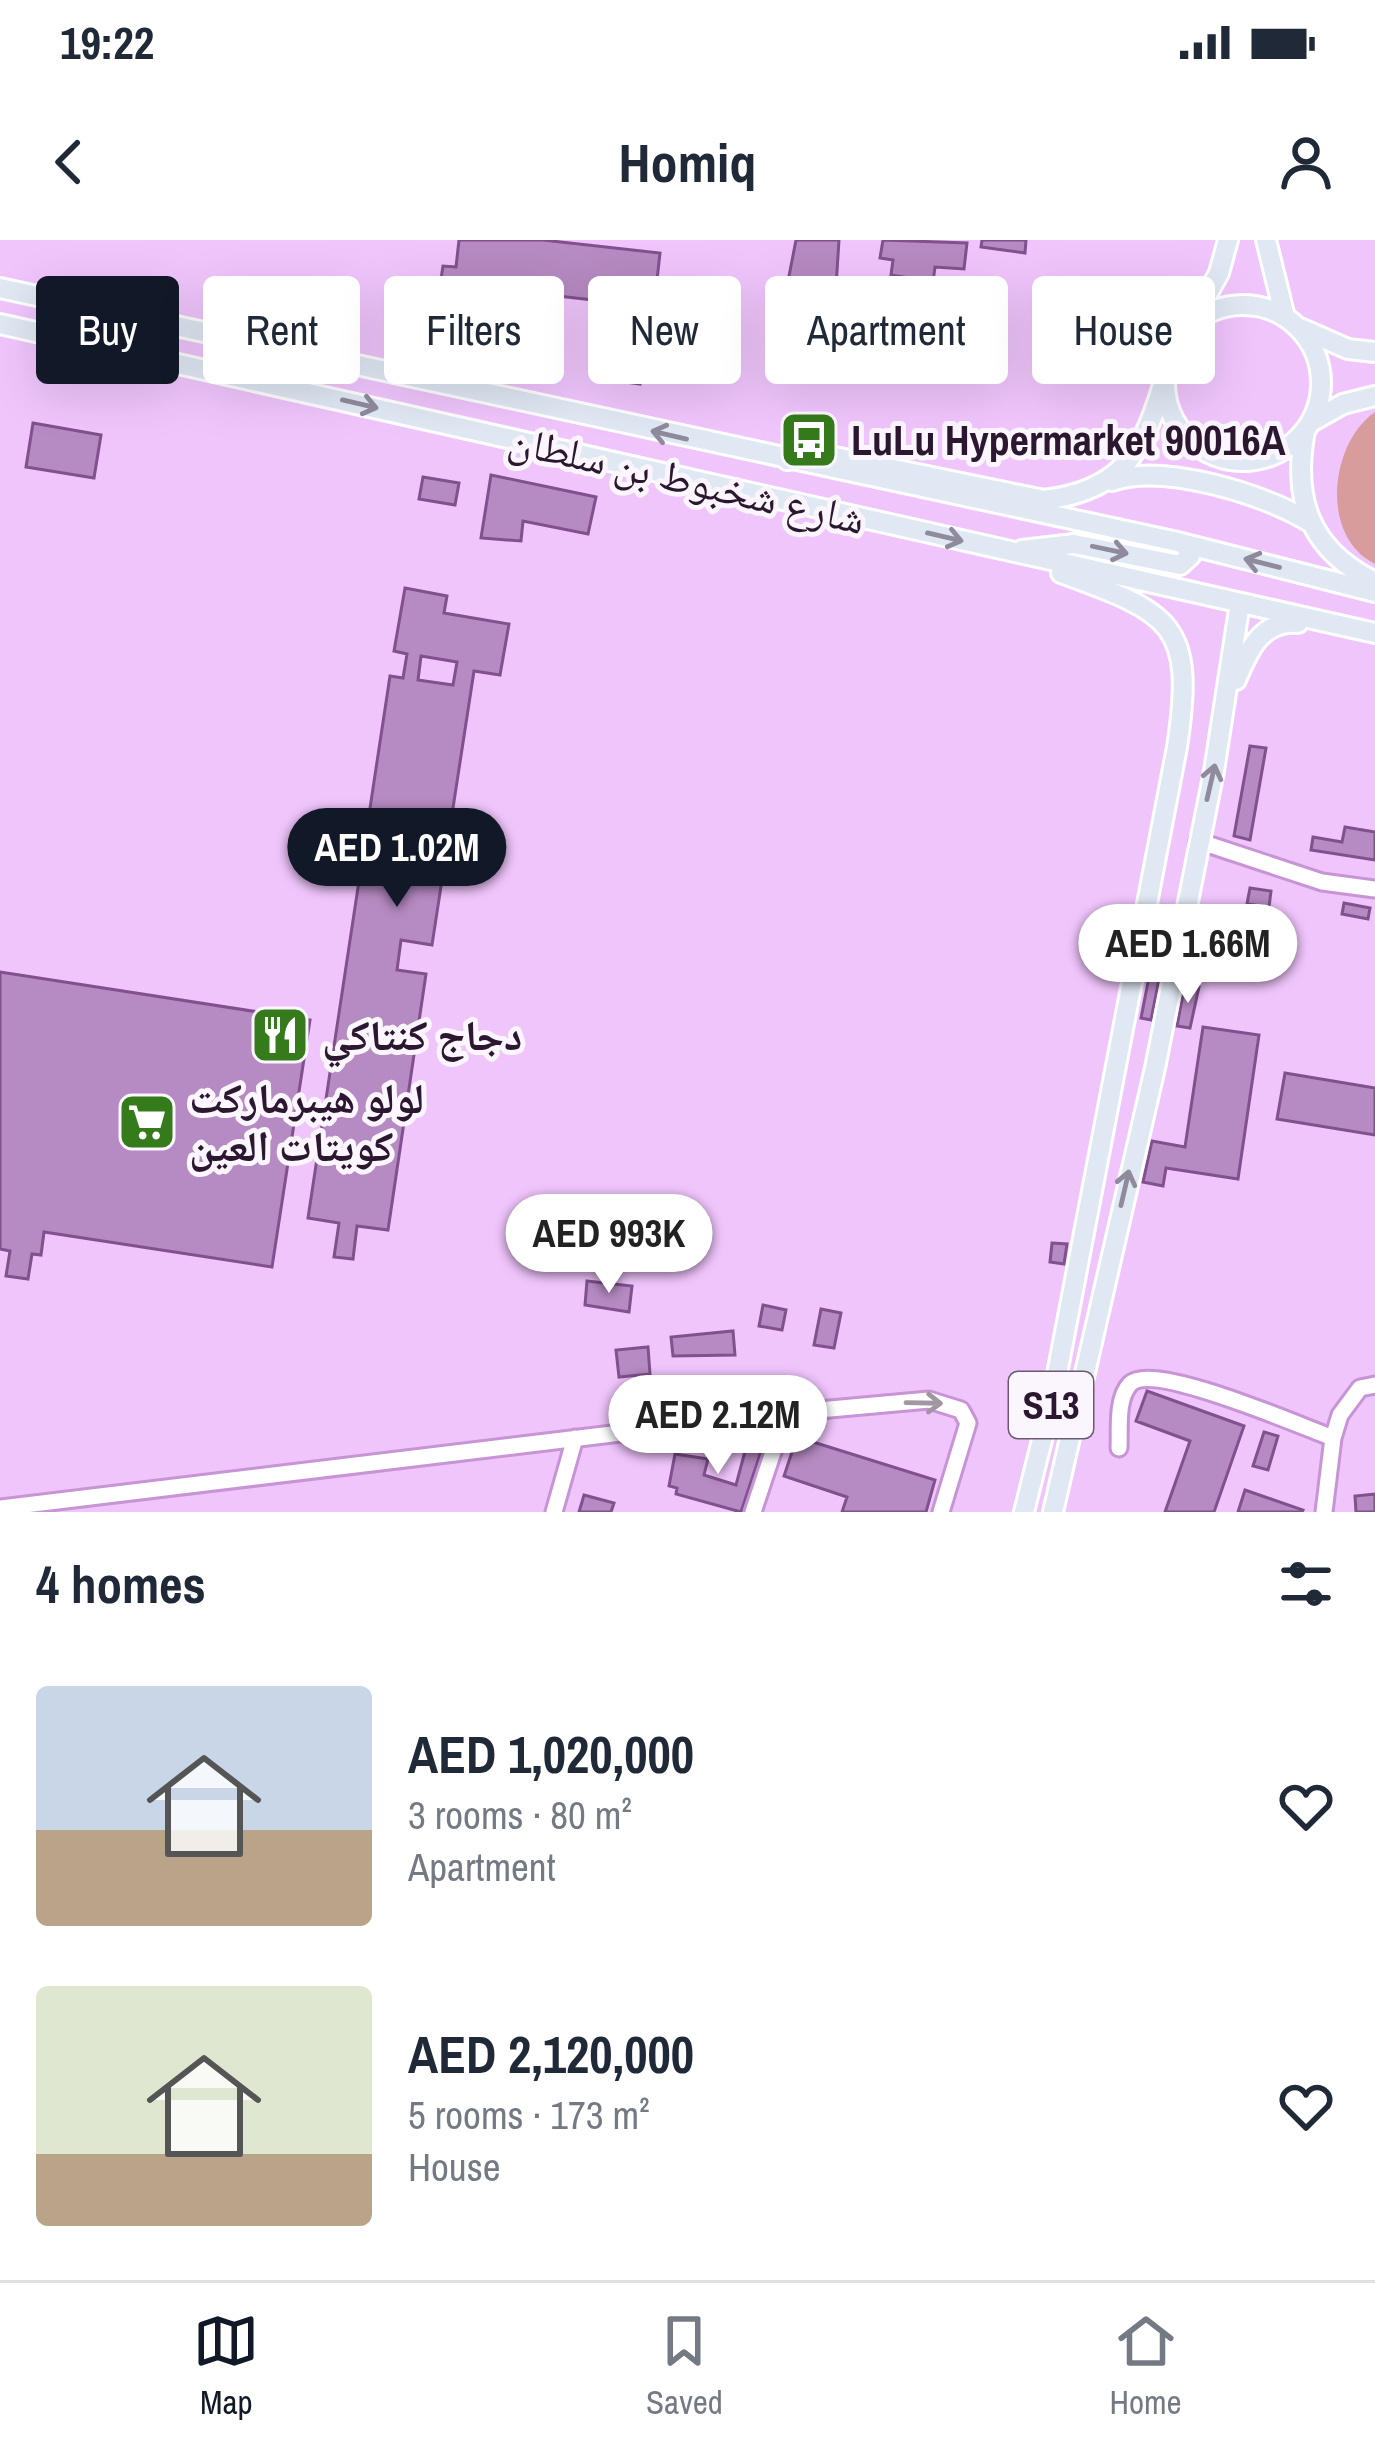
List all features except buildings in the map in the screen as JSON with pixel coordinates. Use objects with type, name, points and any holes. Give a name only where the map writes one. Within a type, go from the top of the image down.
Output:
[{"type":"main road","points":[[1215,280],[1228,240]]},
{"type":"main road","points":[[1266,240],[1291,322],[1312,346],[1321,371],[1320,397],[1308,426],[1298,485],[1308,521],[1332,555],[1375,582]]},
{"type":"main road","name":"شارع شخبوط بن سلطان","points":[[0,288],[783,461],[1185,544],[1375,592]]},
{"type":"main road","points":[[1215,311],[1242,305],[1348,349],[1375,352]]},
{"type":"main road","name":"شارع شخبوط بن سلطان","points":[[0,324],[1375,633]]},
{"type":"main road","points":[[1105,484],[1124,468],[1145,434],[1163,384]]},
{"type":"main road","points":[[1167,384],[1175,421],[1208,452],[1253,460],[1282,451],[1308,426],[1343,404],[1375,396]]},
{"type":"main road","points":[[783,461],[825,455],[1044,500],[1074,496],[1134,476],[1177,478],[1273,503],[1308,521]]},
{"type":"main road","points":[[1012,553],[1074,544],[1180,565],[1190,556],[1185,544]]},
{"type":"main road","points":[[1012,553],[1148,608],[1179,645],[1184,700],[1160,817],[1200,833],[1240,603]]},
{"type":"main road","points":[[1224,706],[1252,647],[1276,624],[1375,633]]},
{"type":"main road","name":"S13","points":[[1024,1512],[1071,1296],[1160,817]]},
{"type":"main road","name":"S13","points":[[1053,1512],[1200,833]]},
{"type":"street","points":[[1200,833],[1322,882],[1375,889]]},
{"type":"street","points":[[1119,1448],[1123,1398],[1130,1384],[1144,1377],[1206,1391],[1333,1438]]},
{"type":"street","points":[[1324,1512],[1333,1438],[1354,1392],[1375,1384]]},
{"type":"street","points":[[0,1508],[786,1413],[929,1400],[961,1409],[968,1423],[941,1512]]},
{"type":"street","points":[[753,1512],[786,1413]]},
{"type":"street","points":[[554,1512],[575,1438]]},
{"type":"shaded area","points":[[1375,412],[1375,564],[1357,551],[1345,533],[1337,489],[1348,445]]},
{"type":"place","name":"LuLu Hypermarket 90016A","points":[[809,440]]},
{"type":"place","name":"دجاج كنتاكي","points":[[280,1035]]},
{"type":"place","name":"لولو هيبرماركت كويتات العين","points":[[147,1122]]}]
